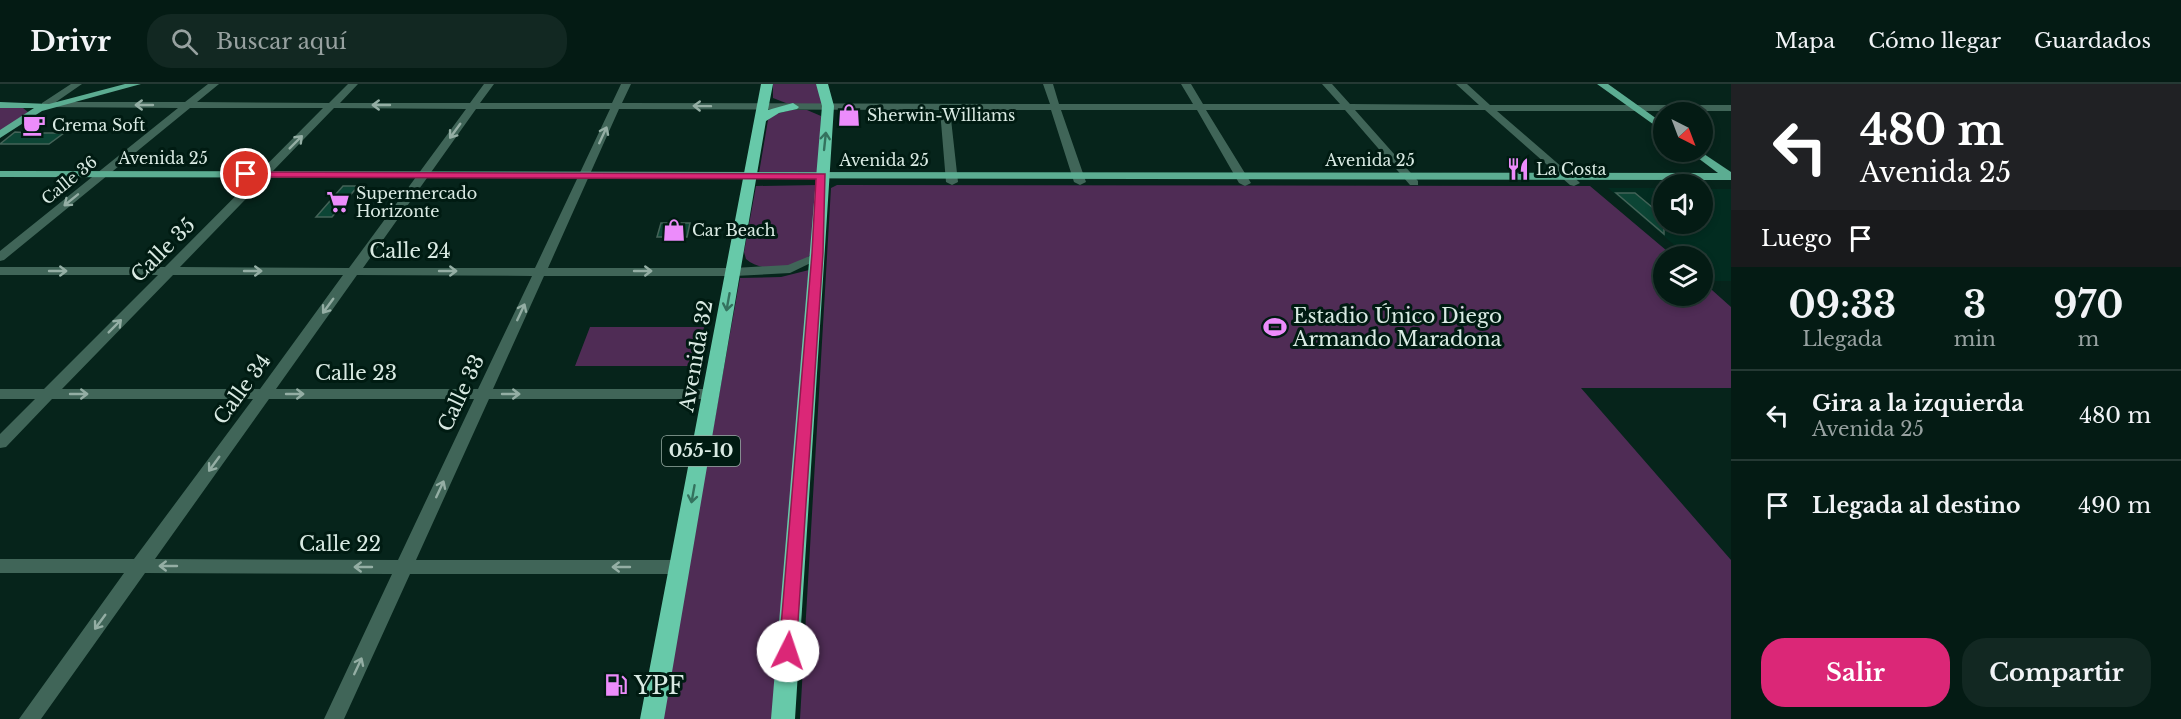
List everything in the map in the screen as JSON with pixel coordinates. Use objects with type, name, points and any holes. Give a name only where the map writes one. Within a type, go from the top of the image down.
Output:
[{"type":"highway","name":"055-10","points":[[764,112],[767,84]]},
{"type":"highway","points":[[783,719],[828,106],[822,84]]},
{"type":"highway","points":[[764,112],[793,107]]},
{"type":"highway","name":"Avenida 32","points":[[652,719],[764,112]]},
{"type":"main road","points":[[0,135],[45,105],[120,84]]},
{"type":"main road","points":[[0,105],[45,105],[136,84]]},
{"type":"main road","points":[[1602,84],[1653,121]]},
{"type":"main road","points":[[1614,84],[1653,112]]},
{"type":"main road","points":[[1713,158],[1731,176]]},
{"type":"main road","points":[[1710,162],[1731,176]]},
{"type":"main road","name":"Avenida 25","points":[[0,174],[99,178]]},
{"type":"main road","name":"Avenida 25","points":[[0,180],[261,177],[1571,180],[1731,176]]},
{"type":"street","points":[[45,105],[77,84]]},
{"type":"street","name":"Calle 36","points":[[0,257],[214,84]]},
{"type":"street","name":"Calle 35","points":[[0,443],[353,84]]},
{"type":"street","name":"Calle 34","points":[[29,719],[489,84]]},
{"type":"street","name":"Calle 33","points":[[334,719],[626,84]]},
{"type":"street","points":[[1048,84],[1058,108],[1080,179]]},
{"type":"street","points":[[1186,84],[1243,180]]},
{"type":"street","points":[[1327,84],[1411,180]]},
{"type":"street","points":[[1461,84],[1571,180]]},
{"type":"street","points":[[45,105],[616,105],[764,112]]},
{"type":"street","points":[[945,106],[953,179]]},
{"type":"street","points":[[793,107],[1731,108]]},
{"type":"street","name":"Calle 24","points":[[0,271],[734,272],[790,269],[817,257]]},
{"type":"street","name":"Calle 23","points":[[0,394],[711,394]]},
{"type":"street","name":"Calle 22","points":[[0,566],[679,567]]},
{"type":"shaded area","points":[[773,84],[819,84],[825,105],[791,105],[773,98]]},
{"type":"shaded area","points":[[0,107],[23,108],[28,112],[0,132]]},
{"type":"shaded area","points":[[791,110],[807,110],[821,116],[819,174],[759,173],[768,120],[772,115]]},
{"type":"shaded area","points":[[818,185],[812,253],[798,263],[780,268],[762,267],[746,259],[744,252],[756,186]]},
{"type":"shaded area","points":[[837,185],[1590,186],[1661,246],[1653,246],[1653,306],[1713,306],[1713,291],[1731,307],[1731,388],[1581,388],[1731,560],[1731,719],[800,719],[831,188]]},
{"type":"shaded area","points":[[1608,188],[1653,188],[1653,227]]},
{"type":"shaded area","points":[[1713,189],[1731,189],[1731,281],[1713,279],[1713,246],[1675,246],[1661,234],[1713,234]]},
{"type":"shaded area","points":[[809,270],[776,719],[661,719],[740,278],[781,277]]},
{"type":"shaded area","points":[[590,327],[704,327],[696,366],[575,366]]},
{"type":"building","points":[[15,132],[64,133],[49,144],[0,144]]},
{"type":"building","name":"Supermercado Horizonte","points":[[343,186],[358,186],[332,217],[316,217]]},
{"type":"building","points":[[1616,193],[1635,193],[1653,208],[1653,225]]},
{"type":"building","name":"Car Beach","points":[[661,223],[690,223],[687,237],[657,237]]},
{"type":"place","name":"Sherwin-Williams","points":[[849,115]]},
{"type":"place","name":"Crema Soft","points":[[34,125]]},
{"type":"place","name":"La Costa","points":[[1518,169]]},
{"type":"place","name":"Supermercado Horizonte","points":[[338,202]]},
{"type":"place","name":"Car Beach","points":[[674,230]]},
{"type":"place","name":"Estadio Único Diego Armando Maradona","points":[[1275,327]]},
{"type":"place","name":"YPF","points":[[616,685]]},
{"type":"route","points":[[246,174],[821,176],[818,253],[788,651]]}]
